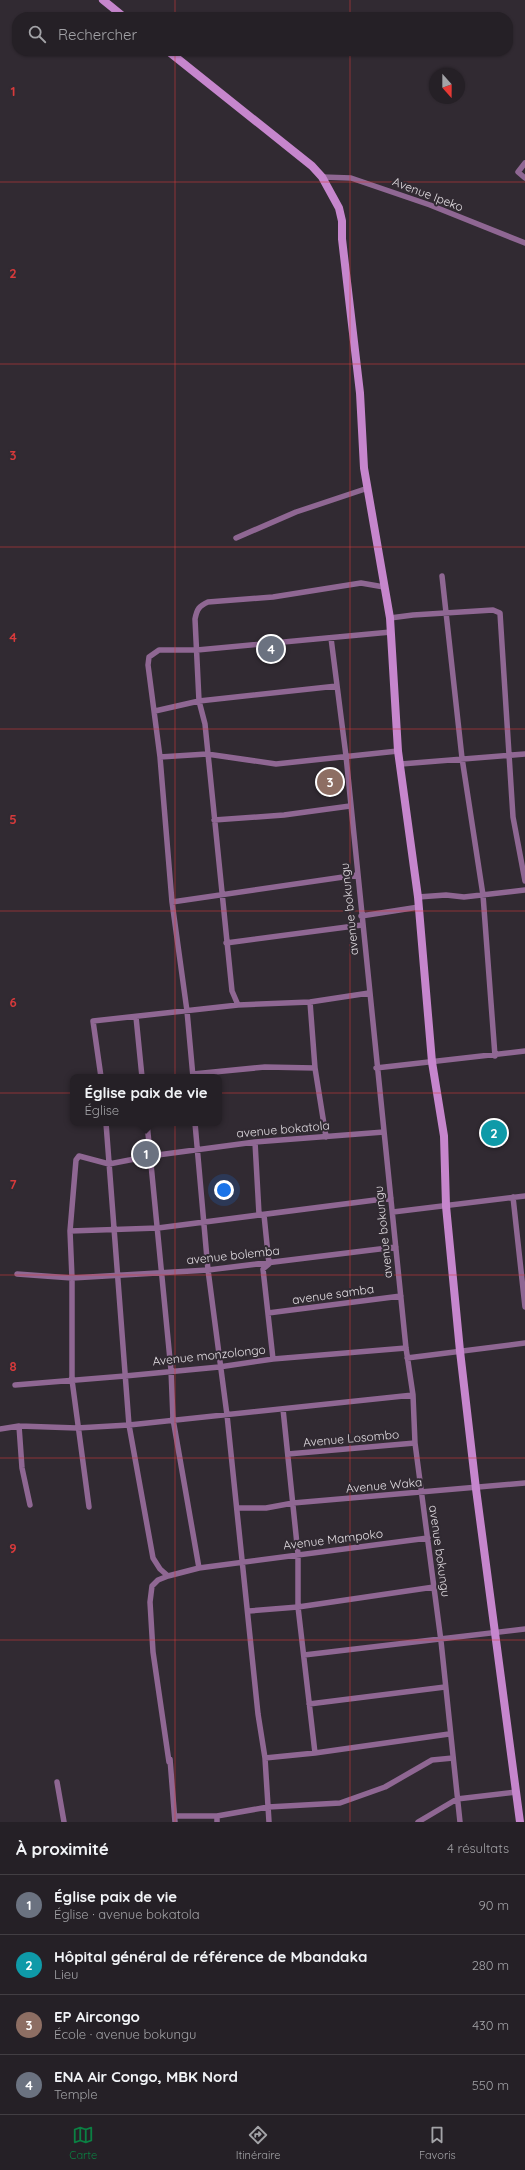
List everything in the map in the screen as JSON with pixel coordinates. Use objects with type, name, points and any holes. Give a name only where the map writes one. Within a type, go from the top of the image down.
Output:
[{"type":"street","points":[[103,0],[118,12]]},
{"type":"street","points":[[174,56],[312,166],[322,177],[339,208],[342,221],[342,239],[360,393],[364,468],[390,618],[398,751],[401,764],[418,897],[432,1062],[444,1136],[446,1206],[460,1351],[476,1489],[520,1822]]},
{"type":"street","points":[[525,163],[518,172],[525,178]]},
{"type":"street","name":"Avenue Ipeko","points":[[322,177],[351,178],[430,205],[525,243]]},
{"type":"street","points":[[236,538],[296,512],[368,488]]},
{"type":"street","points":[[442,576],[462,758],[483,895],[495,1056]]},
{"type":"street","points":[[238,1005],[232,991],[205,724],[199,701],[195,619],[197,610],[200,606],[208,602],[273,597],[361,583],[384,587]]},
{"type":"street","points":[[390,618],[493,610],[500,613],[514,817],[525,881]]},
{"type":"street","points":[[193,1074],[187,1011],[172,902],[160,757],[148,665],[149,657],[159,650],[197,650],[391,632]]},
{"type":"street","name":"avenue bokungu","points":[[332,638],[346,756],[376,1068],[393,1212],[407,1358],[413,1395],[415,1443],[441,1641],[449,1734],[453,1758],[456,1800],[460,1822]]},
{"type":"street","points":[[155,711],[199,701],[337,686]]},
{"type":"street","points":[[160,757],[207,754],[276,764],[398,751]]},
{"type":"street","points":[[401,764],[525,754]]},
{"type":"street","points":[[214,820],[284,815],[350,806]]},
{"type":"street","points":[[172,902],[357,875]]},
{"type":"street","points":[[418,897],[446,895],[464,897],[525,890]]},
{"type":"street","points":[[361,916],[418,907]]},
{"type":"street","points":[[226,943],[362,925]]},
{"type":"street","points":[[101,1074],[93,1021],[136,1018],[238,1005],[310,1002],[369,993]]},
{"type":"street","points":[[310,1002],[315,1068],[326,1137]]},
{"type":"street","points":[[136,1018],[142,1074]]},
{"type":"street","points":[[376,1068],[495,1056],[525,1051]]},
{"type":"street","points":[[209,1074],[265,1067],[315,1068]]},
{"type":"street","points":[[106,1126],[129,1426],[153,1558],[160,1569],[168,1576]]},
{"type":"street","points":[[146,1126],[163,1272],[171,1370],[173,1419],[199,1568]]},
{"type":"street","points":[[195,1126],[196,1150],[208,1270],[227,1415],[258,1714],[265,1758],[269,1822]]},
{"type":"street","name":"avenue bokatola","points":[[89,1507],[77,1428],[72,1380],[72,1278],[70,1231],[77,1158],[82,1155],[109,1164],[150,1156],[255,1142],[384,1132]]},
{"type":"street","points":[[255,1142],[261,1214],[269,1264],[263,1269],[273,1359]]},
{"type":"street","points":[[393,1212],[525,1196]]},
{"type":"street","points":[[513,1197],[525,1307]]},
{"type":"street","points":[[70,1231],[115,1231],[158,1228],[391,1198]]},
{"type":"street","name":"avenue bolemba","points":[[72,1278],[208,1270],[269,1264],[291,1259],[396,1247]]},
{"type":"street","points":[[17,1274],[72,1278]]},
{"type":"street","name":"avenue samba","points":[[268,1313],[401,1296]]},
{"type":"street","points":[[407,1358],[525,1344]]},
{"type":"street","name":"Avenue monzolongo","points":[[15,1385],[125,1376],[171,1370],[220,1367],[273,1359],[406,1348]]},
{"type":"street","points":[[0,1429],[19,1426],[77,1428],[129,1426],[173,1419],[227,1415],[413,1395]]},
{"type":"street","points":[[284,1409],[298,1554],[298,1607],[315,1753]]},
{"type":"street","points":[[19,1426],[22,1468],[30,1504]]},
{"type":"street","name":"Avenue Losombo","points":[[288,1454],[415,1443]]},
{"type":"street","name":"Avenue Waka","points":[[237,1508],[266,1508],[293,1503],[476,1489],[525,1483]]},
{"type":"street","name":"Avenue Mampoko","points":[[169,1762],[153,1652],[150,1602],[152,1586],[158,1580],[199,1568],[428,1538]]},
{"type":"street","points":[[248,1611],[298,1607],[434,1588]]},
{"type":"street","points":[[304,1655],[441,1641],[496,1632],[525,1630]]},
{"type":"street","points":[[309,1704],[445,1687]]},
{"type":"street","points":[[265,1758],[315,1753],[369,1744],[449,1734]]},
{"type":"street","points":[[170,1752],[169,1762],[175,1819],[217,1819],[268,1807],[340,1803],[385,1787],[432,1760],[453,1758]]},
{"type":"street","points":[[57,1782],[64,1822]]},
{"type":"street","points":[[418,1822],[456,1800],[516,1792]]},
{"type":"place","name":"ENA Air Congo, MBK Nord","points":[[271,649]]},
{"type":"place","name":"EP Aircongo","points":[[330,782]]},
{"type":"place","name":"Hôpital général de référence de Mbandaka","points":[[494,1133]]},
{"type":"place","name":"Église paix de vie","points":[[146,1154]]}]
